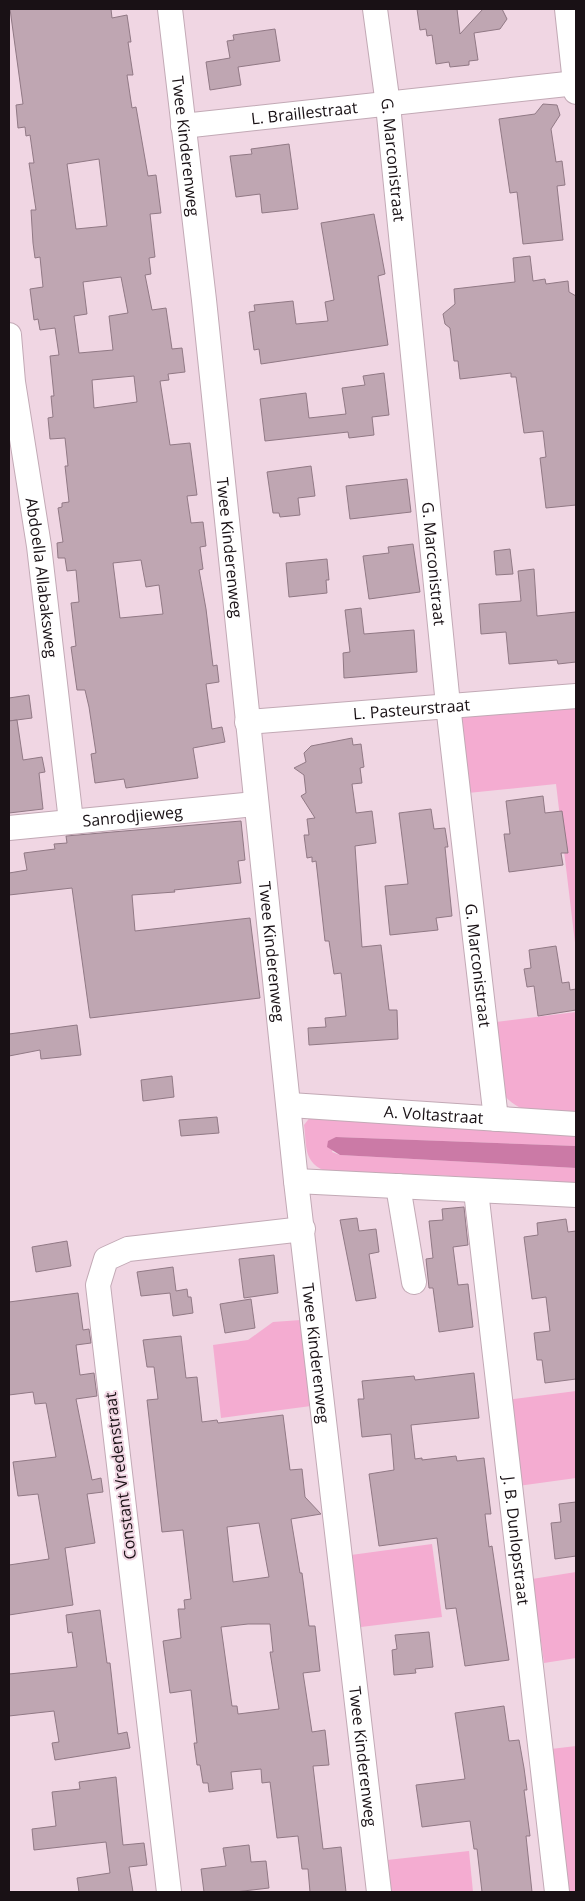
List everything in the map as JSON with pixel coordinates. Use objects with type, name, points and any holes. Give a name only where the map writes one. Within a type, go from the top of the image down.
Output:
[{"type":"street","name":"Twee Kinderenweg","points":[[170,9],[204,300],[247,722],[290,1105],[296,1181],[304,1229],[379,1892]]},
{"type":"street","name":"G. Marconistraat","points":[[375,9],[388,105],[448,706],[496,1119]]},
{"type":"street","points":[[567,9],[576,86]]},
{"type":"street","name":"L. Braillestraat","points":[[183,126],[576,86]]},
{"type":"street","name":"Abdoella Allabaksweg","points":[[9,335],[11,383],[40,546],[71,821]]},
{"type":"street","name":"L. Pasteurstraat","points":[[247,722],[576,696]]},
{"type":"street","name":"Sanrodjieweg","points":[[9,828],[256,804]]},
{"type":"street","name":"A. Voltastraat","points":[[290,1105],[576,1124]]},
{"type":"street","points":[[296,1181],[576,1195]]},
{"type":"street","points":[[398,1186],[414,1282]]},
{"type":"street","name":"J. B. Dunlopstraat","points":[[476,1191],[558,1892]]},
{"type":"street","name":"Constant Vredenstraat","points":[[169,1892],[98,1285],[106,1259],[128,1249],[304,1229]]},
{"type":"shaded area","points":[[576,703],[576,951],[556,784],[468,793],[461,715]]},
{"type":"shaded area","points":[[576,1012],[576,1114],[529,1111],[512,1103],[505,1096],[496,1022]]},
{"type":"shaded area","points":[[311,1116],[576,1131],[576,1146],[336,1137],[332,1152],[340,1155],[576,1168],[576,1184],[434,1175],[327,1172],[314,1164],[306,1147],[304,1125]]},
{"type":"shaded area","points":[[336,1137],[576,1146],[576,1168],[340,1155],[327,1147],[328,1141]]},
{"type":"shaded area","points":[[301,1320],[311,1406],[221,1418],[213,1345],[248,1340],[273,1322]]},
{"type":"shaded area","points":[[576,1391],[576,1478],[518,1486],[507,1400]]},
{"type":"shaded area","points":[[432,1544],[442,1617],[361,1627],[351,1555]]},
{"type":"shaded area","points":[[576,1572],[576,1658],[544,1663],[532,1579]]},
{"type":"shaded area","points":[[576,1746],[576,1892],[567,1892],[551,1749]]},
{"type":"shaded area","points":[[469,1851],[473,1892],[390,1892],[387,1860]]},
{"type":"building","points":[[10,9],[111,9],[112,18],[127,15],[131,42],[128,42],[133,75],[127,75],[132,108],[136,107],[148,176],[156,175],[161,213],[150,214],[155,257],[149,258],[151,274],[145,275],[152,310],[166,308],[172,349],[182,348],[185,372],[168,374],[169,380],[160,381],[170,445],[190,443],[197,495],[187,496],[191,523],[203,522],[206,546],[200,547],[203,569],[199,570],[213,666],[217,665],[219,682],[206,684],[212,729],[222,727],[225,742],[193,748],[198,778],[126,788],[124,779],[95,783],[91,754],[96,753],[89,707],[85,690],[77,690],[71,647],[76,646],[71,603],[79,602],[76,570],[67,571],[65,558],[58,558],[57,543],[63,542],[58,508],[62,507],[62,503],[69,502],[65,466],[68,466],[65,438],[50,439],[48,418],[53,417],[51,396],[54,396],[50,356],[59,355],[55,328],[40,330],[38,319],[34,320],[30,289],[43,287],[40,257],[35,258],[33,243],[31,210],[36,210],[29,163],[34,163],[30,135],[26,136],[25,127],[18,128],[16,105],[23,104]],"holes":[[[99,159],[107,226],[76,229],[67,164]],[[121,277],[128,313],[109,316],[113,350],[79,353],[74,316],[87,314],[83,282]],[[134,376],[137,402],[94,408],[92,380]],[[141,560],[146,587],[159,585],[163,614],[120,618],[113,563]]]},
{"type":"building","points":[[417,9],[457,9],[460,34],[483,9],[502,9],[507,19],[500,29],[474,33],[478,60],[469,61],[469,65],[450,67],[449,62],[436,64],[432,35],[427,36],[426,29],[420,30]]},
{"type":"building","points":[[275,29],[280,61],[238,67],[241,85],[210,90],[206,62],[230,58],[227,41],[234,40],[233,35]]},
{"type":"building","points":[[543,104],[557,105],[560,115],[551,129],[556,162],[562,161],[565,185],[557,186],[563,240],[523,244],[517,192],[510,193],[499,119],[535,114]]},
{"type":"building","points":[[289,144],[298,209],[262,213],[260,194],[236,197],[230,156],[252,154],[251,149]]},
{"type":"building","points":[[374,214],[385,274],[378,276],[388,345],[261,364],[259,349],[254,350],[249,312],[255,311],[254,305],[293,301],[296,324],[328,321],[325,302],[334,300],[321,223]]},
{"type":"building","points":[[530,256],[533,281],[545,279],[546,284],[568,281],[569,292],[576,296],[576,505],[546,508],[540,458],[546,457],[543,431],[524,433],[516,377],[511,377],[511,373],[460,379],[458,361],[454,361],[450,328],[445,324],[443,314],[455,304],[454,289],[515,282],[513,258]]},
{"type":"building","points":[[384,373],[389,415],[372,417],[374,435],[349,438],[348,432],[265,441],[260,399],[306,393],[309,418],[346,414],[342,388],[365,385],[363,376]]},
{"type":"building","points":[[311,466],[315,496],[298,498],[300,515],[280,517],[279,513],[273,513],[267,472]]},
{"type":"building","points":[[407,479],[411,512],[350,519],[346,486]]},
{"type":"building","points":[[413,544],[420,592],[369,599],[363,556],[389,553],[388,547]]},
{"type":"building","points":[[510,549],[513,574],[496,575],[494,551]]},
{"type":"building","points":[[327,559],[329,580],[326,580],[327,593],[289,597],[286,563]]},
{"type":"building","points":[[534,569],[537,616],[576,612],[576,662],[558,664],[557,660],[509,664],[506,632],[481,634],[479,604],[521,601],[518,571]]},
{"type":"building","points":[[361,608],[364,634],[414,630],[417,672],[344,678],[343,653],[350,652],[345,610]]},
{"type":"building","points":[[29,695],[32,718],[9,721],[9,698]]},
{"type":"building","points":[[17,720],[23,760],[42,757],[45,772],[39,773],[43,809],[9,813],[9,721]]},
{"type":"building","points":[[352,738],[353,745],[361,744],[364,767],[360,768],[362,783],[352,784],[356,813],[372,811],[376,843],[355,846],[362,947],[381,945],[389,1010],[397,1010],[398,1039],[309,1045],[308,1028],[326,1027],[325,1018],[346,1016],[341,973],[334,974],[329,941],[325,941],[316,861],[312,862],[312,857],[307,858],[304,835],[309,835],[307,819],[315,818],[301,796],[306,793],[304,775],[294,768],[306,762],[304,753],[311,746]]},
{"type":"building","points":[[543,796],[545,813],[562,811],[568,853],[561,853],[563,865],[509,872],[504,834],[510,834],[506,801]]},
{"type":"building","points":[[431,809],[434,829],[445,828],[448,847],[445,847],[452,916],[436,918],[438,930],[390,935],[385,886],[408,884],[399,813]]},
{"type":"building","points":[[241,821],[245,860],[238,861],[241,883],[174,890],[175,892],[132,895],[135,931],[250,918],[260,998],[90,1018],[72,888],[9,895],[9,873],[27,870],[24,853],[55,849],[54,844],[67,843],[66,836]]},
{"type":"building","points":[[556,946],[562,983],[569,982],[570,990],[576,989],[576,1010],[538,1016],[534,986],[527,987],[524,969],[531,968],[529,950]]},
{"type":"building","points":[[77,1025],[81,1055],[41,1059],[40,1050],[9,1056],[9,1034]]},
{"type":"building","points":[[172,1076],[174,1097],[143,1101],[141,1080]]},
{"type":"building","points":[[217,1117],[219,1133],[181,1136],[179,1120]]},
{"type":"building","points":[[464,1207],[468,1245],[453,1247],[458,1285],[468,1284],[473,1327],[439,1332],[433,1288],[429,1288],[426,1259],[433,1258],[429,1221],[443,1220],[442,1209]]},
{"type":"building","points":[[357,1218],[359,1231],[376,1229],[379,1252],[369,1254],[376,1298],[356,1301],[340,1220]]},
{"type":"building","points":[[566,1219],[568,1232],[576,1231],[576,1379],[545,1383],[542,1360],[537,1360],[534,1333],[550,1331],[546,1297],[532,1299],[524,1237],[538,1235],[537,1223]]},
{"type":"building","points":[[67,1241],[71,1266],[36,1272],[32,1247]]},
{"type":"building","points":[[274,1255],[278,1293],[244,1298],[239,1259]]},
{"type":"building","points":[[173,1267],[176,1291],[187,1289],[188,1297],[191,1297],[193,1313],[173,1316],[170,1293],[141,1296],[137,1272]]},
{"type":"building","points":[[78,1293],[83,1330],[89,1329],[91,1343],[76,1345],[80,1375],[94,1373],[97,1396],[76,1399],[92,1480],[101,1478],[103,1492],[87,1494],[95,1543],[65,1548],[73,1605],[9,1615],[9,1565],[49,1559],[38,1494],[18,1496],[13,1462],[56,1457],[46,1403],[35,1404],[33,1392],[9,1395],[9,1302]]},
{"type":"building","points":[[251,1299],[255,1328],[225,1333],[220,1304]]},
{"type":"building","points":[[181,1336],[186,1378],[197,1377],[202,1422],[217,1420],[218,1423],[283,1415],[290,1470],[302,1469],[305,1497],[321,1514],[291,1519],[300,1573],[302,1573],[309,1626],[315,1626],[320,1671],[303,1673],[312,1732],[325,1730],[329,1765],[313,1766],[323,1849],[341,1847],[346,1892],[310,1892],[308,1869],[302,1869],[298,1836],[277,1838],[270,1782],[262,1783],[261,1769],[231,1772],[233,1789],[209,1792],[208,1783],[203,1783],[200,1765],[197,1765],[194,1743],[197,1743],[191,1690],[170,1693],[163,1641],[181,1638],[178,1609],[185,1609],[184,1600],[191,1599],[183,1530],[162,1532],[147,1400],[158,1399],[154,1367],[147,1367],[143,1340]],"holes":[[[259,1523],[269,1577],[233,1582],[227,1527]],[[270,1624],[273,1652],[270,1652],[279,1709],[238,1714],[237,1706],[232,1706],[221,1627]]]},
{"type":"building","points":[[474,1373],[479,1418],[411,1425],[415,1459],[422,1458],[422,1460],[456,1456],[457,1461],[484,1458],[491,1514],[485,1514],[489,1547],[492,1546],[509,1660],[465,1666],[456,1608],[446,1609],[437,1538],[379,1546],[369,1474],[394,1470],[391,1434],[362,1437],[358,1399],[364,1399],[362,1381],[414,1376],[415,1380]]},
{"type":"building","points":[[576,1502],[576,1556],[555,1559],[551,1523],[561,1522],[559,1504]]},
{"type":"building","points":[[100,1610],[107,1663],[110,1663],[118,1734],[127,1732],[130,1748],[55,1760],[52,1743],[59,1742],[54,1711],[9,1716],[9,1674],[77,1667],[72,1632],[68,1633],[66,1615]]},
{"type":"building","points":[[429,1632],[433,1667],[415,1669],[416,1673],[394,1675],[392,1650],[397,1649],[395,1635]]},
{"type":"building","points":[[504,1706],[509,1741],[519,1740],[524,1768],[527,1790],[524,1790],[530,1836],[526,1836],[532,1892],[482,1892],[477,1849],[474,1849],[470,1821],[422,1827],[416,1785],[465,1779],[455,1713]]},
{"type":"building","points":[[116,1777],[123,1845],[144,1843],[147,1865],[129,1867],[133,1892],[79,1892],[77,1878],[110,1873],[106,1842],[34,1850],[32,1829],[56,1826],[52,1792],[80,1789],[79,1782]]},
{"type":"building","points":[[249,1845],[251,1862],[266,1861],[269,1888],[235,1892],[204,1892],[201,1869],[226,1866],[223,1848]]}]
